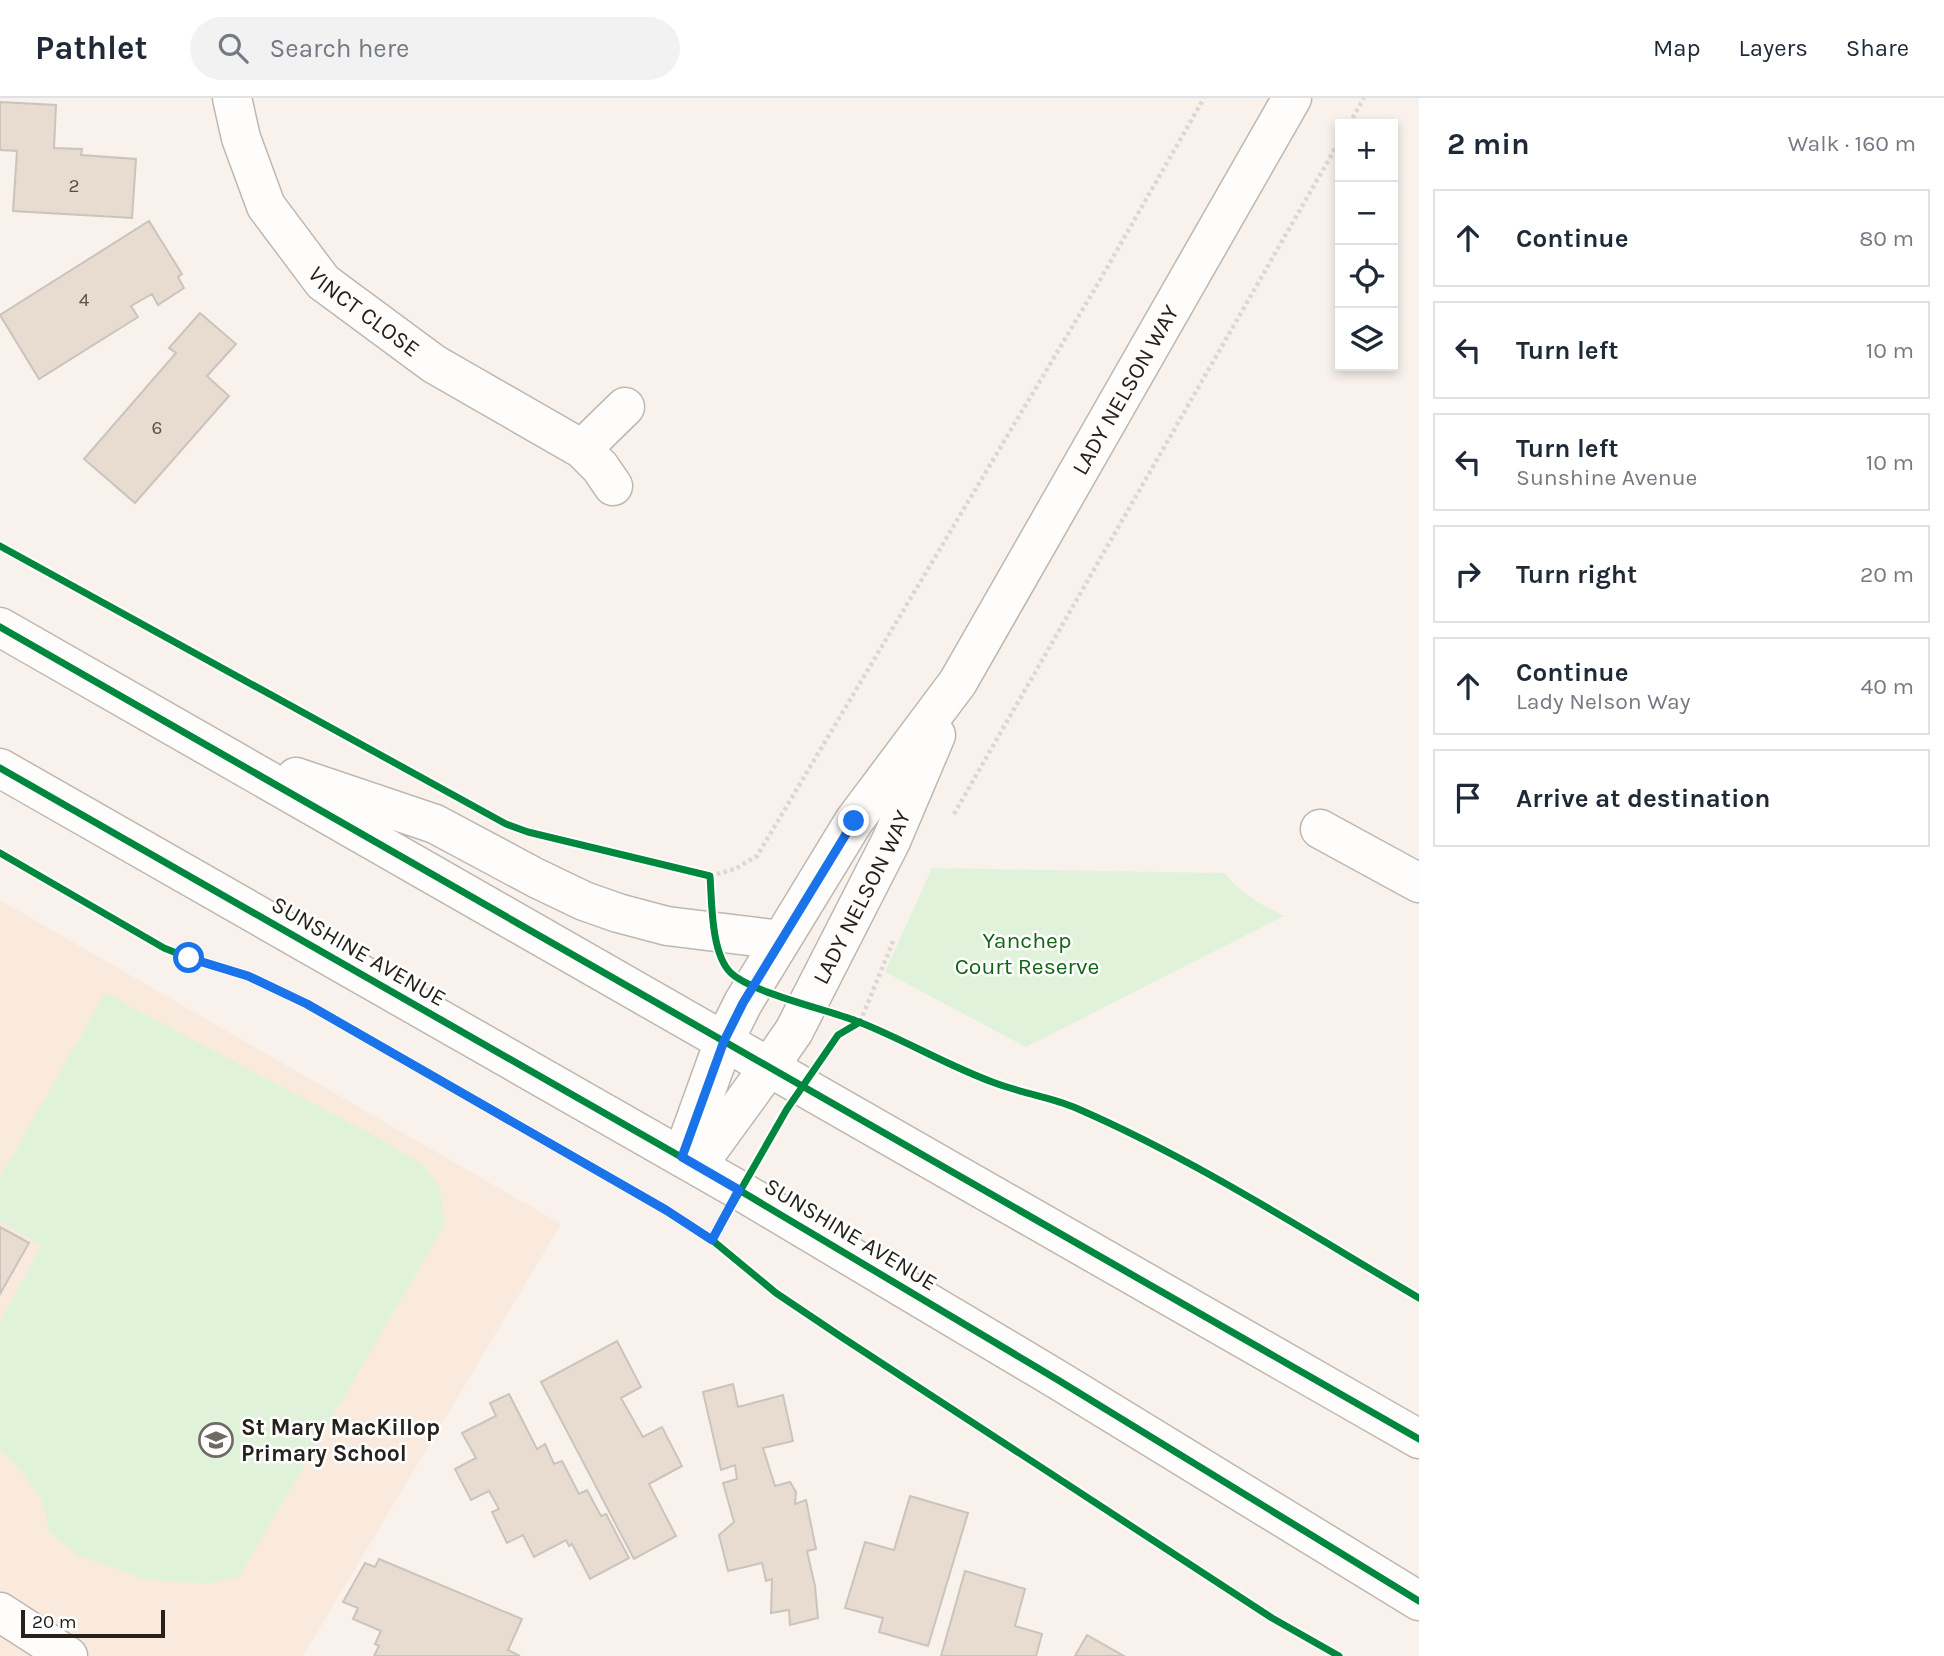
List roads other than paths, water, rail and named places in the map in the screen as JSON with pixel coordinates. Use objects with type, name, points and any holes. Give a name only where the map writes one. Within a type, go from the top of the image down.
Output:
[{"type":"main road","name":"VINCT CLOSE","points":[[232,98],[241,138],[266,206],[323,282],[434,364],[582,449],[600,467],[613,486]]},
{"type":"main road","name":"LADY NELSON WAY","points":[[690,1161],[769,1067],[794,1031],[891,841],[958,682],[1292,98]]},
{"type":"main road","points":[[582,449],[625,407]]},
{"type":"main road","points":[[0,627],[1419,1439]]},
{"type":"main road","name":"LADY NELSON WAY","points":[[690,1161],[724,1041],[743,1003],[854,821],[958,682]]},
{"type":"main road","points":[[211,748],[435,824],[584,901],[667,926],[781,940]]},
{"type":"main road","name":"SUNSHINE AVENUE","points":[[0,768],[690,1161],[1058,1380],[1419,1601]]},
{"type":"main road","points":[[1320,829],[1419,883]]},
{"type":"main road","points":[[0,1612],[68,1656]]},
{"type":"place","name":"St Mary MacKillop Primary School","points":[[216,1440]]},
{"type":"park label","name":"Yanchep Court Reserve","points":[[1027,953]]}]
